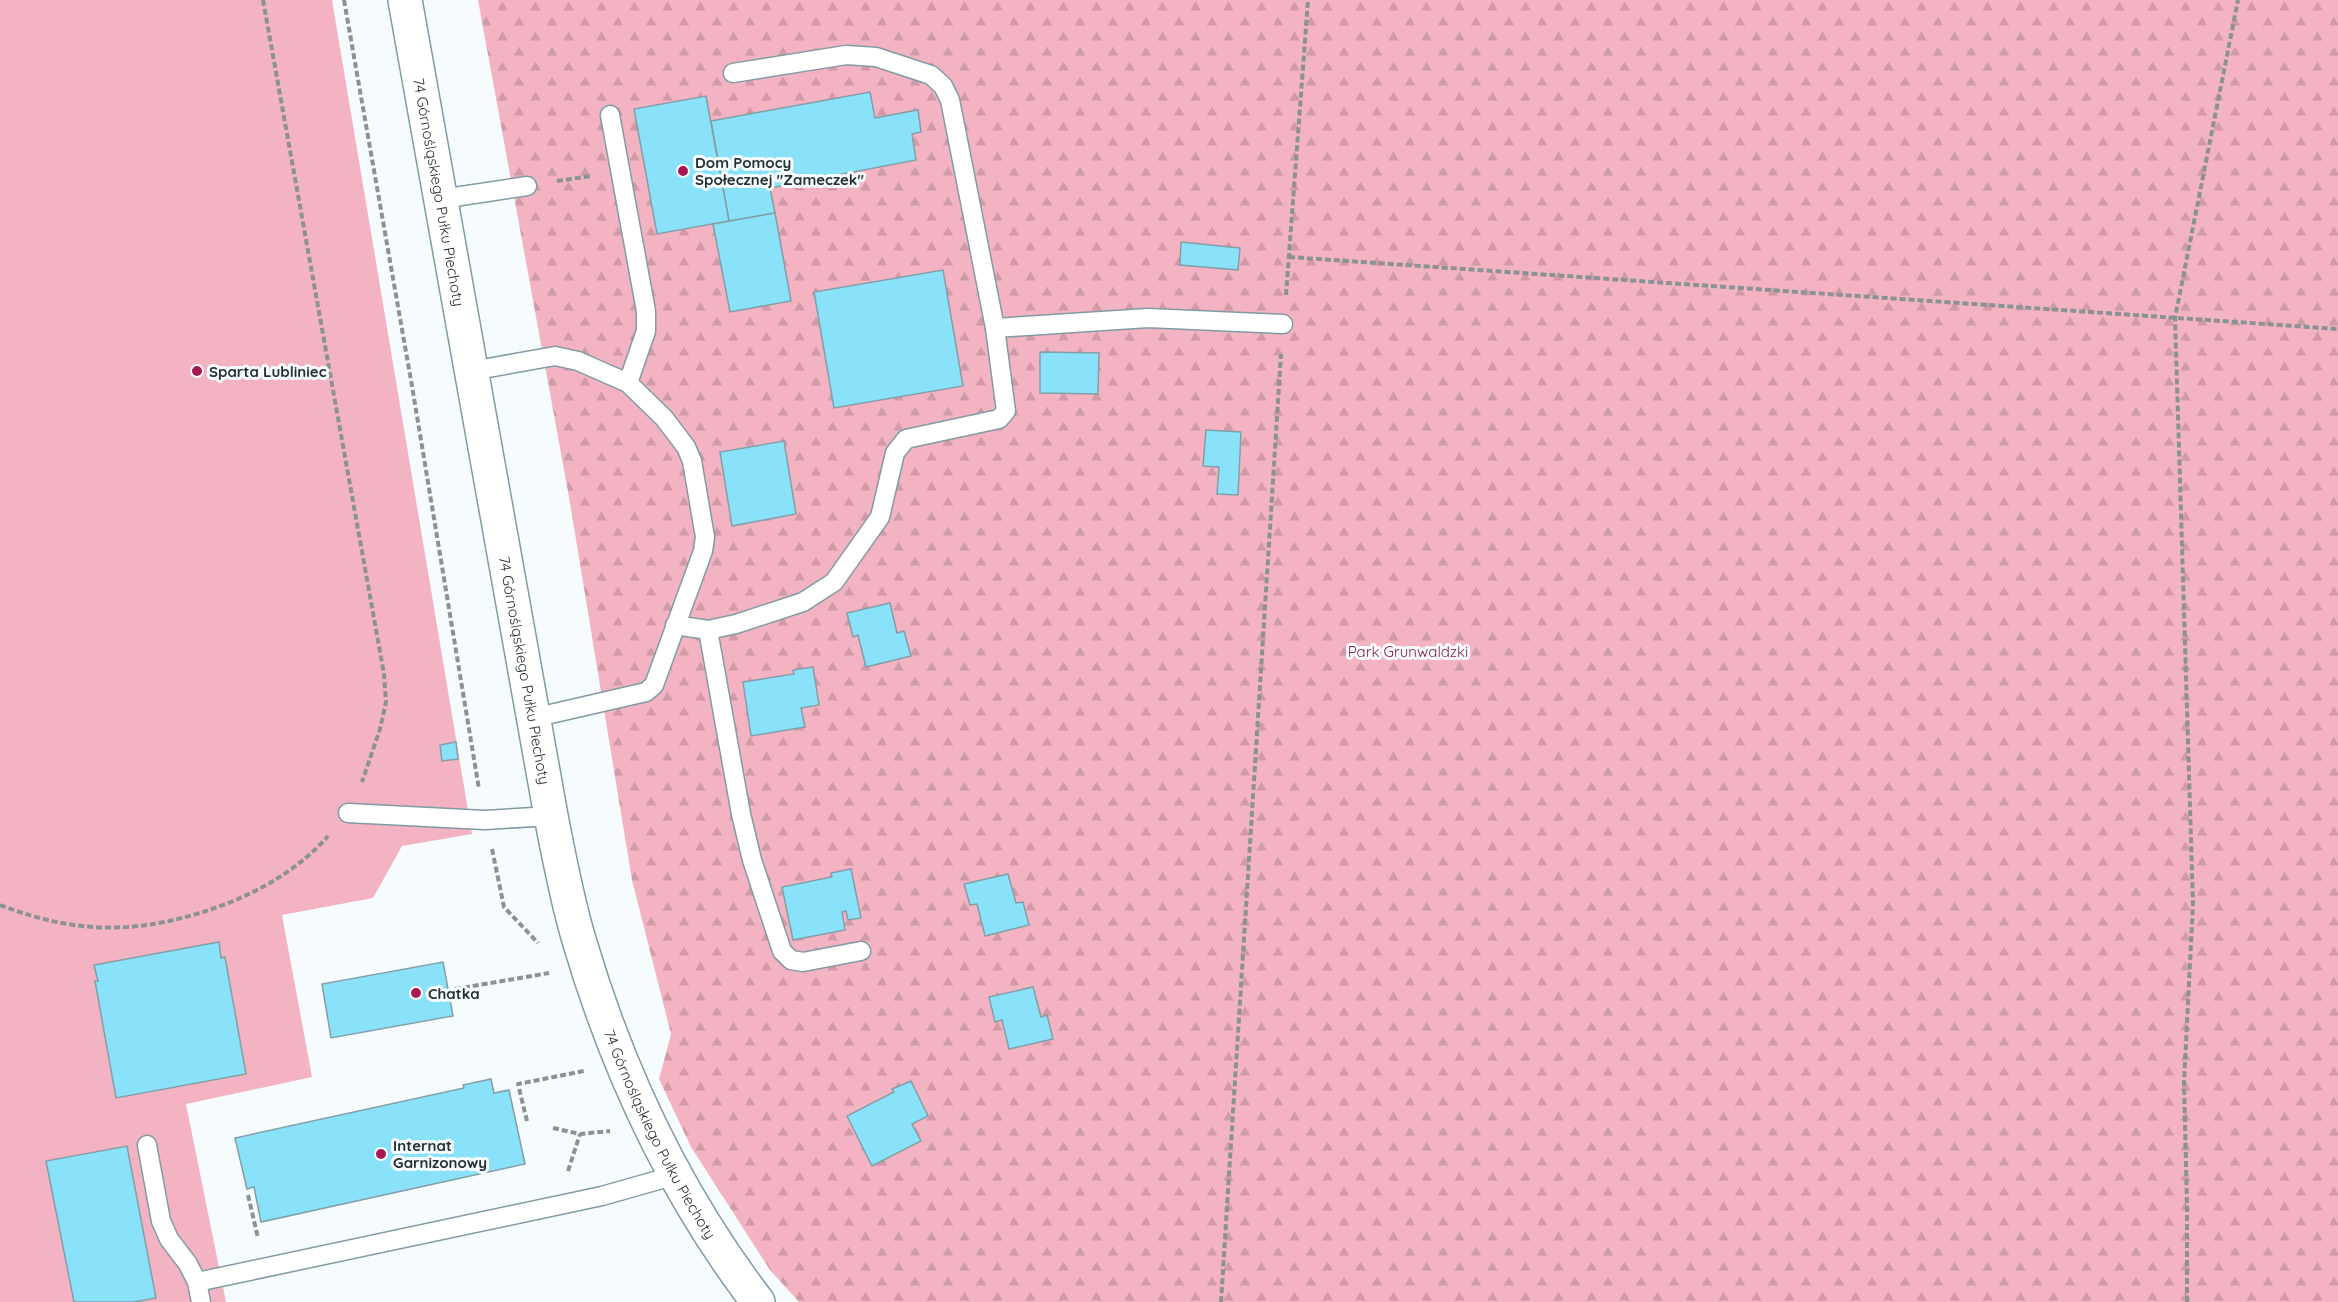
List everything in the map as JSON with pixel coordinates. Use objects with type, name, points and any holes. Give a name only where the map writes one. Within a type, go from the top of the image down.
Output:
[{"type":"street","name":"74 Górnośląskiego Pułku Piechoty","points":[[405,0],[551,816],[579,940],[627,1077],[676,1175],[736,1274],[758,1302]]},
{"type":"lane","points":[[675,625],[708,630],[736,624],[803,602],[834,582],[880,517],[895,453],[906,439],[999,418],[1006,411],[995,328],[950,100],[944,86],[931,75],[876,57],[846,55],[733,73]]},
{"type":"lane","points":[[610,115],[646,311],[646,331],[628,383]]},
{"type":"lane","points":[[441,200],[526,186]]},
{"type":"lane","points":[[995,328],[1148,318],[1283,324]]},
{"type":"lane","points":[[471,371],[555,356],[578,361],[628,383],[676,433],[693,461],[705,537],[703,551],[654,686],[646,692],[533,718]]},
{"type":"lane","points":[[708,630],[749,851],[782,951],[791,960],[803,962],[861,951]]},
{"type":"lane","points":[[348,813],[485,820],[551,816]]},
{"type":"lane","points":[[147,1145],[161,1221],[169,1239],[188,1264],[197,1282],[201,1302]]},
{"type":"lane","points":[[197,1282],[572,1202],[676,1175]]},
{"type":"path","points":[[0,905],[33,917],[78,926],[115,928],[154,926],[200,914],[250,894],[290,871],[323,842],[348,813],[368,769],[380,729],[386,702],[384,674],[263,0]]},
{"type":"path","points":[[1221,1302],[1283,324],[1308,0]]},
{"type":"path","points":[[2187,1302],[2184,1083],[2193,904],[2175,318],[2238,0]]},
{"type":"path","points":[[526,186],[620,172]]},
{"type":"path","points":[[1288,257],[2338,329]]},
{"type":"path","points":[[454,989],[553,973]]},
{"type":"path","points":[[526,1121],[518,1084],[589,1070]]},
{"type":"path","points":[[553,1128],[580,1134],[614,1130]]},
{"type":"path","points":[[572,1202],[568,1172],[580,1134]]},
{"type":"path","points":[[248,1195],[264,1268]]},
{"type":"green space","name":"Sparta Lubliniec","points":[[0,0],[332,0],[472,834],[402,846],[373,898],[282,915],[312,1077],[186,1104],[226,1302],[0,1302]]},
{"type":"green space","name":"Park Grunwaldzki","points":[[478,0],[2338,0],[2338,1302],[799,1302],[770,1270],[691,1147],[659,1079],[671,1034],[632,880],[569,497]]},
{"type":"building","points":[[870,92],[875,118],[918,110],[921,132],[912,134],[916,160],[770,188],[775,213],[729,221],[711,121]]},
{"type":"building","name":"Dom Pomocy Społecznej \"Zameczek\"","points":[[706,96],[729,221],[657,234],[634,109]]},
{"type":"building","points":[[775,213],[791,301],[730,312],[713,224]]},
{"type":"building","points":[[1181,242],[1240,248],[1238,270],[1180,265]]},
{"type":"building","points":[[943,270],[963,386],[834,408],[814,292]]},
{"type":"building","points":[[1040,352],[1099,353],[1098,394],[1040,393]]},
{"type":"building","points":[[1206,430],[1241,432],[1238,495],[1217,494],[1219,467],[1203,466]]},
{"type":"building","points":[[784,441],[796,514],[732,526],[720,452]]},
{"type":"building","points":[[890,603],[897,633],[904,631],[911,656],[866,667],[858,635],[853,637],[847,613]]},
{"type":"building","points":[[813,667],[819,705],[801,708],[805,727],[751,736],[743,682],[794,674],[793,670]]},
{"type":"building","points":[[456,742],[458,759],[442,761],[440,745]]},
{"type":"building","points":[[851,869],[861,918],[848,920],[846,911],[842,912],[845,930],[793,940],[782,887],[832,877],[831,873]]},
{"type":"building","points":[[1008,874],[1016,903],[1023,902],[1029,925],[985,936],[977,904],[970,905],[964,884]]},
{"type":"building","points":[[219,942],[221,958],[225,957],[246,1074],[116,1098],[94,965]]},
{"type":"building","points":[[443,962],[453,1016],[331,1038],[322,984]]},
{"type":"building","points":[[1033,987],[1041,1017],[1047,1015],[1053,1039],[1009,1049],[1002,1020],[995,1022],[989,997]]},
{"type":"building","name":"Internat Garnizonowy","points":[[491,1079],[494,1093],[509,1090],[525,1164],[261,1222],[254,1187],[247,1189],[235,1138],[464,1088],[463,1085]]},
{"type":"building","points":[[911,1081],[928,1116],[912,1124],[921,1141],[872,1166],[847,1116],[894,1092],[892,1089]]},
{"type":"building","points":[[127,1146],[156,1298],[134,1302],[74,1302],[46,1161]]},
{"type":"place","name":"Dom Pomocy Społecznej \"Zameczek\"","points":[[683,171]]},
{"type":"place","name":"Sparta Lubliniec","points":[[197,371]]},
{"type":"place","name":"Chatka","points":[[416,993]]},
{"type":"place","name":"Internat Garnizonowy","points":[[381,1154]]}]
